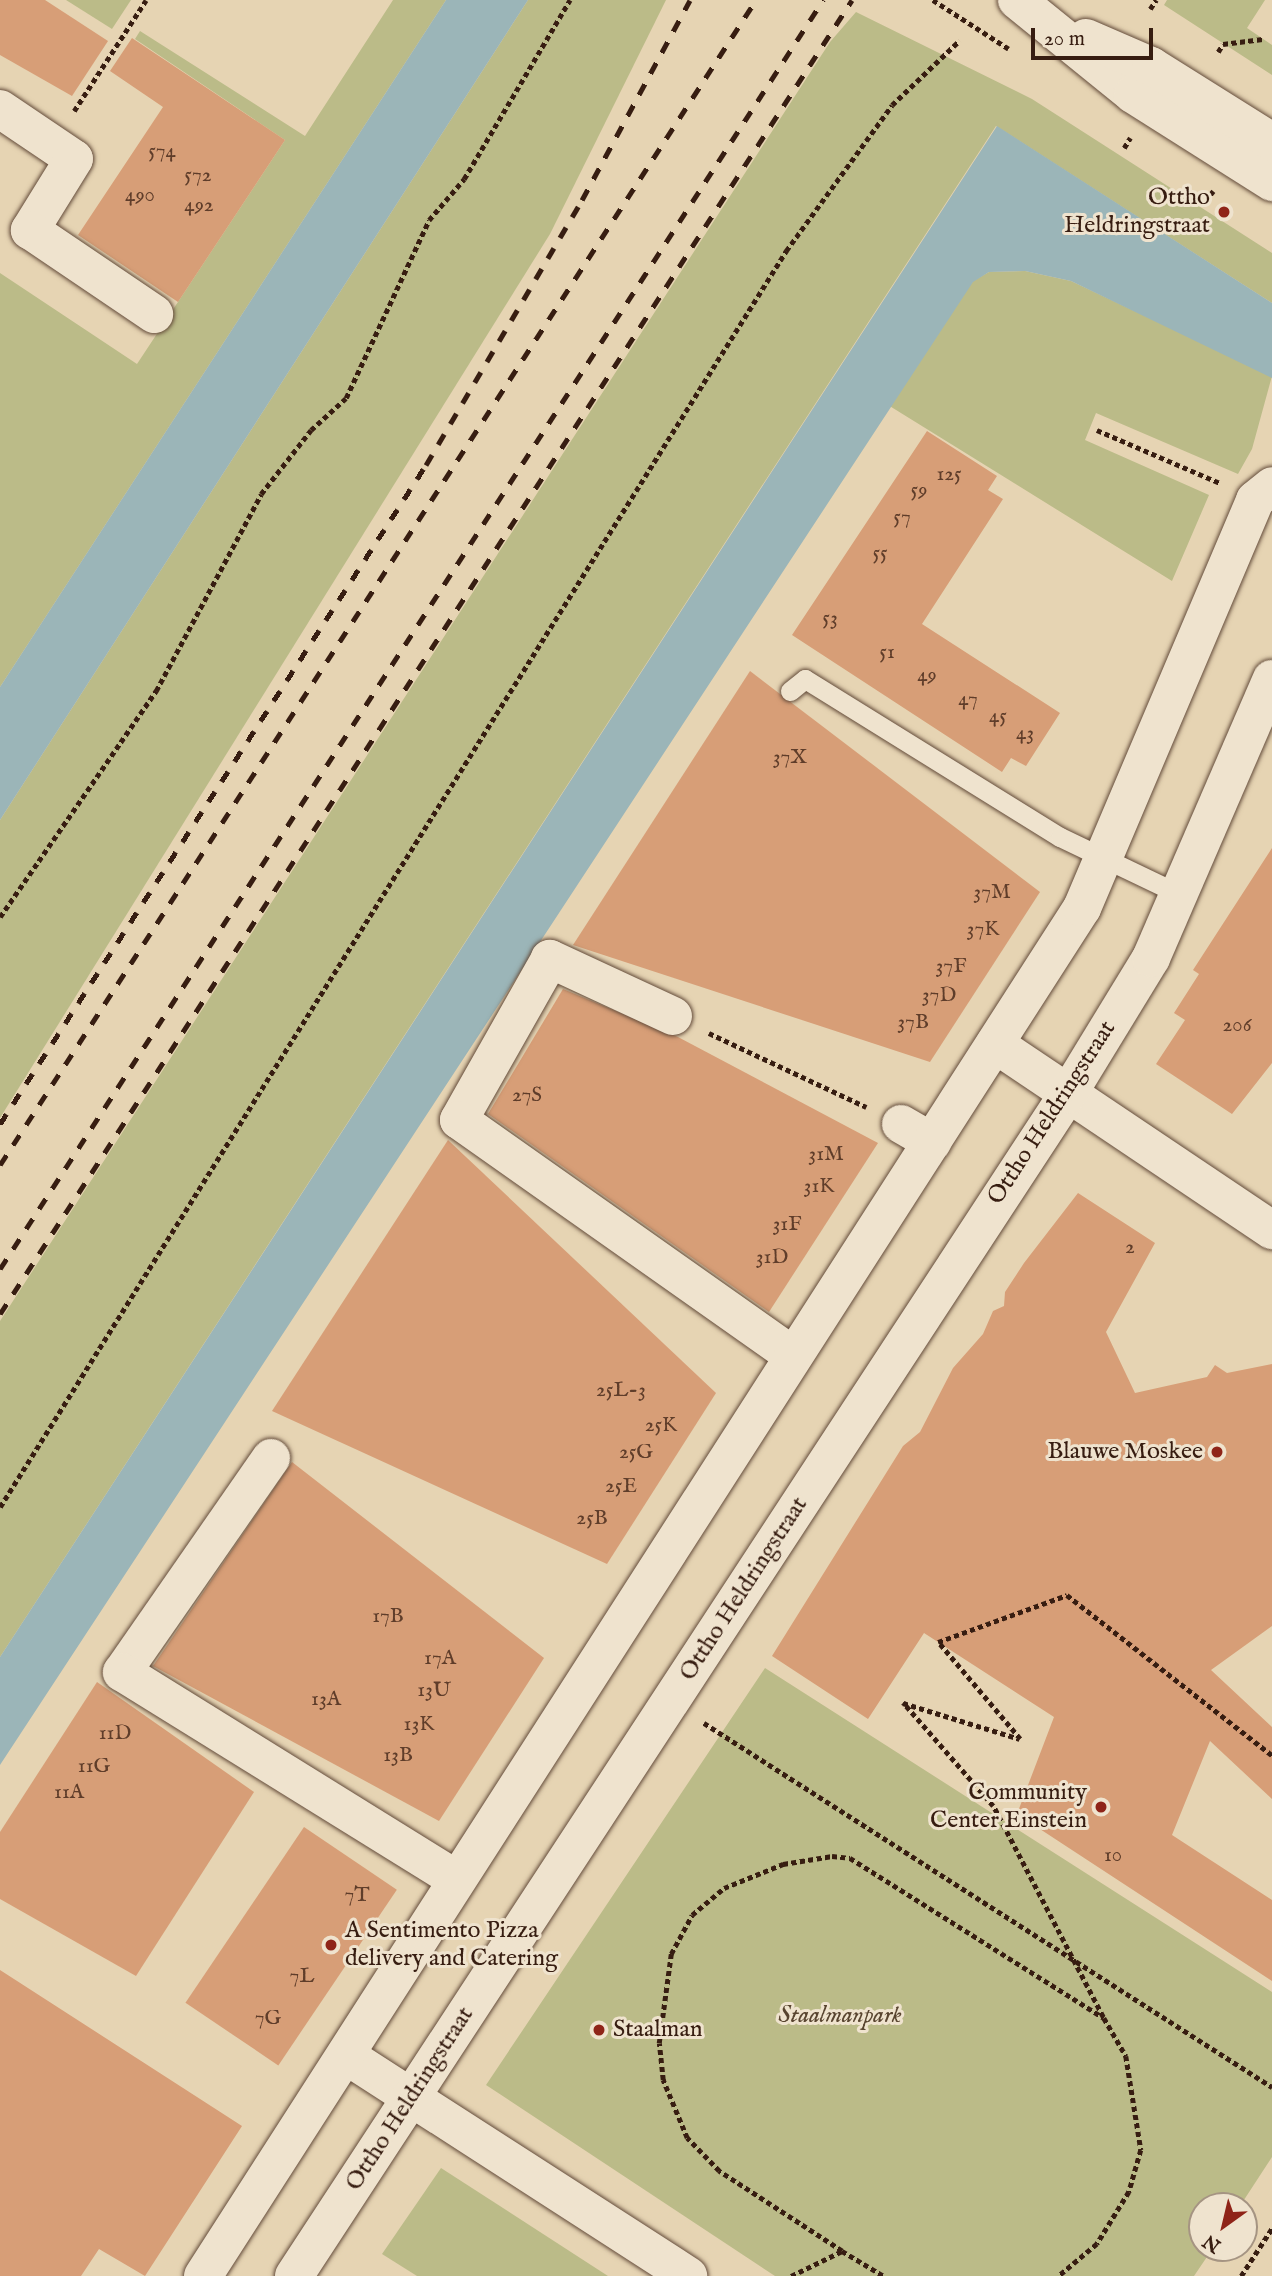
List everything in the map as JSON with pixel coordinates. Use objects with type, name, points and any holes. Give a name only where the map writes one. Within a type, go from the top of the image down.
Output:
[{"type":"street","points":[[1017,0],[1051,24],[1133,93],[1272,182]]},
{"type":"street","points":[[1051,24],[1151,66],[1272,142]]},
{"type":"street","points":[[0,109],[74,159],[30,230],[154,314]]},
{"type":"street","points":[[203,2276],[347,2056],[456,1880],[793,1356],[916,1133],[995,1044],[1106,860],[1255,500],[1272,486]]},
{"type":"street","name":"Ottho Heldringstraat","points":[[294,2276],[1068,1094],[1151,958],[1272,679]]},
{"type":"street","points":[[673,1016],[550,959],[459,1120],[793,1356]]},
{"type":"street","points":[[995,1044],[1068,1094],[1266,1214]]},
{"type":"street","points":[[271,1458],[122,1672],[456,1880]]},
{"type":"street","points":[[347,2056],[688,2276]]},
{"type":"lane","points":[[790,691],[805,679],[1106,860],[1179,894]]},
{"type":"path","points":[[0,917],[156,691],[261,494],[311,430],[346,398],[429,220],[464,179],[570,0]]},
{"type":"path","points":[[1150,9],[1156,0]]},
{"type":"path","points":[[1218,52],[1223,44],[1263,39]]},
{"type":"path","points":[[0,1507],[786,251],[892,105],[959,41]]},
{"type":"path","points":[[1097,430],[1224,485]]},
{"type":"path","points":[[673,1016],[916,1133]]},
{"type":"path","points":[[1059,2276],[1097,2244],[1129,2192],[1141,2150],[1126,2056],[1070,1958],[993,1806],[903,1703],[1020,1739],[938,1642],[1067,1595],[1272,1755]]},
{"type":"path","points":[[671,1701],[1272,2087]]},
{"type":"path","points":[[884,2276],[719,2171],[687,2138],[663,2080],[659,2043],[671,1954],[692,1914],[724,1888],[783,1864],[850,1858],[1104,2018]]},
{"type":"path","points":[[1241,2276],[1272,2228]]},
{"type":"path","points":[[791,2276],[842,2251]]},
{"type":"green space","points":[[66,0],[131,0],[112,29]]},
{"type":"green space","points":[[393,0],[446,0],[0,687],[0,273],[137,364],[285,140],[135,39],[140,31],[305,136]]},
{"type":"green space","points":[[528,0],[666,0],[550,234],[0,1118],[0,820]]},
{"type":"green space","points":[[1167,0],[1265,0],[1247,28],[1272,45],[1272,75],[1164,5]]},
{"type":"green space","points":[[856,12],[1032,99],[1272,253],[1272,303],[996,126],[0,1657],[0,1321],[830,42]]},
{"type":"green space","points":[[1025,271],[1071,281],[1272,376],[1252,449],[1238,474],[1096,413],[1085,440],[1209,495],[1172,581],[888,405],[973,281],[989,272]]},
{"type":"green space","name":"Staalmanpark","points":[[765,1668],[1272,1992],[1272,2157],[1249,2192],[1188,2192],[1188,2262],[1204,2262],[1194,2276],[775,2276],[486,2085]]},
{"type":"green space","points":[[441,2168],[608,2276],[417,2276],[382,2254]]},
{"type":"water","points":[[446,0],[528,0],[0,820],[0,687]]},
{"type":"water","points":[[997,126],[1272,303],[1272,378],[1071,281],[1025,271],[989,272],[973,282],[0,1765],[0,1657]]},
{"type":"building","points":[[0,0],[45,0],[108,41],[72,96],[0,55]]},
{"type":"building","points":[[132,38],[285,140],[178,302],[78,235],[163,107],[110,71]]},
{"type":"building","points":[[927,431],[997,476],[988,490],[1003,499],[922,624],[1060,713],[1026,766],[1011,758],[1002,772],[792,635]]},
{"type":"building","points":[[750,671],[1040,892],[930,1062],[573,945]]},
{"type":"building","points":[[1272,848],[1272,1063],[1232,1114],[1156,1064],[1185,1020],[1174,1013],[1199,974],[1193,970]]},
{"type":"building","points":[[563,989],[678,1037],[878,1143],[769,1312],[488,1114]]},
{"type":"building","points":[[448,1140],[716,1393],[607,1564],[272,1411]]},
{"type":"building","points":[[1078,1193],[1155,1243],[1106,1332],[1135,1393],[1207,1377],[1215,1365],[1227,1373],[1272,1364],[1272,1626],[1211,1670],[1272,1727],[1272,1799],[1210,1741],[1172,1835],[1272,1900],[1272,1981],[1017,1814],[1054,1717],[924,1633],[868,1719],[772,1656],[903,1446],[920,1432],[953,1368],[983,1334],[993,1311],[1004,1306],[1005,1292]]},
{"type":"building","points":[[292,1462],[544,1658],[439,1821],[153,1666]]},
{"type":"building","points":[[97,1682],[254,1792],[136,1976],[0,1899],[0,1832]]},
{"type":"building","points":[[304,1827],[397,1890],[278,2065],[185,2003]]},
{"type":"building","points":[[0,1970],[242,2126],[145,2276],[99,2249],[81,2276],[0,2276]]},
{"type":"railway","points":[[0,1124],[426,465],[582,200],[690,0]]},
{"type":"railway","points":[[0,1165],[756,0]]},
{"type":"railway","points":[[0,1269],[823,0]]},
{"type":"railway","points":[[0,1314],[852,0]]},
{"type":"place","name":"Ottho Heldringstraat","points":[[1224,212]]},
{"type":"place","name":"Blauwe Moskee","points":[[1217,1452]]},
{"type":"place","name":"Community Center Einstein","points":[[1101,1807]]},
{"type":"place","name":"A Sentimento Pizza delivery and Catering","points":[[331,1945]]},
{"type":"place","name":"Staalman","points":[[599,2030]]}]
